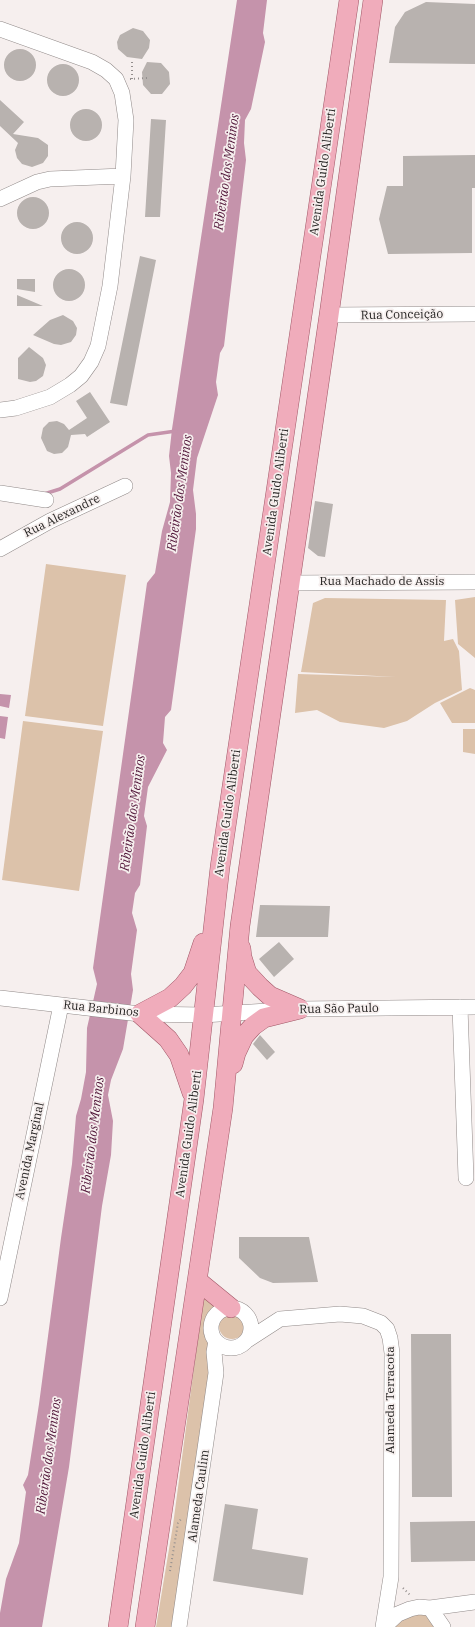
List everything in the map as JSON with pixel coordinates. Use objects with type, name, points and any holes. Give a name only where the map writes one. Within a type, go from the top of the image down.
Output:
[{"type":"main road","name":"Avenida Guido Aliberti","points":[[119,1621],[194,1099],[220,867],[349,0]]},
{"type":"main road","points":[[223,1108],[230,1014],[240,926],[329,315],[372,0]]},
{"type":"main road","points":[[238,750],[263,764]]},
{"type":"main road","points":[[194,1099],[179,1055],[168,1039],[137,1014],[170,998],[183,986],[193,973],[200,955],[220,867]]},
{"type":"main road","points":[[240,926],[242,957],[247,973],[270,996],[300,1009]]},
{"type":"main road","points":[[145,1627],[223,1108],[236,1053],[244,1036],[253,1026],[264,1018],[300,1009]]},
{"type":"main road","points":[[187,1148],[216,1153]]},
{"type":"main road","points":[[198,1281],[231,1308]]},
{"type":"main road","points":[[119,1621],[134,1627]]},
{"type":"street","points":[[0,30],[92,62],[106,70],[116,79],[125,106],[122,176],[110,286],[98,346],[91,362],[81,376],[70,385],[50,397],[16,408],[0,410]]},
{"type":"street","points":[[0,199],[37,182],[50,179],[122,176]]},
{"type":"street","name":"Rua Conceição","points":[[329,315],[475,314]]},
{"type":"street","name":"Rua Alexandre","points":[[0,549],[50,520],[125,486]]},
{"type":"street","points":[[0,493],[46,500]]},
{"type":"street","name":"Rua Machado de Assis","points":[[289,582],[475,582]]},
{"type":"street","name":"Rua Barbinos","points":[[0,998],[137,1014],[203,1015]]},
{"type":"street","name":"Avenida Marginal","points":[[0,1298],[61,1005]]},
{"type":"street","points":[[466,1178],[468,1007]]},
{"type":"street","name":"Rua São Paulo","points":[[203,1015],[300,1009],[468,1007]]},
{"type":"street","points":[[231,1308],[246,1314],[249,1319],[251,1331],[240,1344],[221,1345],[216,1341],[211,1329],[214,1317],[224,1309],[231,1308]]},
{"type":"street","name":"Alameda Terracota","points":[[240,1344],[280,1319],[340,1314],[363,1316],[381,1324],[386,1329],[390,1338],[392,1353],[391,1577],[383,1627]]},
{"type":"street","name":"Alameda Caulim","points":[[182,1624],[216,1374],[214,1352],[216,1341]]},
{"type":"street","name":"Alameda Caulim","points":[[216,1374],[240,1344]]},
{"type":"street","points":[[383,1627],[398,1614],[425,1608],[475,1602]]},
{"type":"street","points":[[425,1608],[444,1627]]},
{"type":"path","points":[[132,60],[132,79],[147,78]]},
{"type":"path","points":[[170,1574],[178,1523],[184,1513]]},
{"type":"path","points":[[391,1577],[425,1608]]},
{"type":"shaded area","points":[[46,564],[126,575],[103,726],[25,716]]},
{"type":"shaded area","points":[[475,597],[475,658],[458,644],[455,600]]},
{"type":"shaded area","points":[[325,598],[446,600],[444,641],[453,639],[459,651],[462,690],[435,703],[407,721],[384,728],[340,722],[317,710],[295,713],[298,674],[396,677],[301,672],[313,603]]},
{"type":"shaded area","points":[[470,688],[475,690],[475,723],[452,723],[440,703]]},
{"type":"shaded area","points":[[23,721],[103,731],[79,891],[2,880]]},
{"type":"shaded area","points":[[463,729],[475,729],[475,754],[463,752]]},
{"type":"shaded area","points":[[202,1293],[218,1305],[207,1318],[205,1328],[212,1358],[177,1627],[156,1627],[173,1525],[199,1330]]},
{"type":"shaded area","points":[[232,1313],[241,1317],[245,1326],[241,1335],[232,1339],[223,1335],[219,1326],[223,1317]]},
{"type":"shaded area","points":[[414,1612],[426,1615],[439,1627],[390,1627]]},
{"type":"water","name":"Ribeirão dos Meninos","points":[[237,0],[267,0],[263,33],[265,42],[251,109],[245,120],[244,143],[246,160],[224,346],[220,353],[216,382],[218,395],[197,458],[193,490],[196,529],[171,710],[165,717],[163,743],[167,750],[148,787],[144,816],[147,826],[140,885],[135,893],[132,913],[137,930],[131,974],[133,990],[123,1049],[111,1080],[108,1095],[113,1121],[111,1155],[102,1206],[69,1467],[42,1627],[0,1627],[0,1613],[6,1579],[19,1543],[26,1492],[23,1485],[28,1475],[39,1404],[72,1164],[76,1116],[86,1072],[87,1028],[97,984],[93,968],[147,583],[155,573],[162,531],[170,502],[171,473],[169,456],[172,429]]},
{"type":"water","points":[[0,694],[11,695],[9,708],[0,706]]},
{"type":"water","points":[[0,716],[8,717],[5,739],[0,738]]},
{"type":"building","points":[[426,2],[475,4],[475,64],[389,63],[395,27],[405,12]]},
{"type":"building","points":[[133,28],[143,31],[150,40],[149,48],[142,59],[127,57],[118,49],[117,42],[120,35]]},
{"type":"building","points":[[20,49],[29,52],[33,56],[36,65],[33,74],[29,78],[20,81],[11,78],[7,74],[4,65],[7,56],[11,52]]},
{"type":"building","points":[[147,62],[161,63],[169,72],[170,84],[162,94],[151,94],[143,85],[142,72]]},
{"type":"building","points":[[63,64],[72,67],[76,71],[79,80],[76,89],[72,93],[63,96],[54,93],[50,89],[47,80],[50,71],[54,67]]},
{"type":"building","points":[[0,100],[24,122],[13,134],[38,138],[48,145],[48,156],[43,163],[32,167],[22,164],[17,158],[15,150],[18,143],[0,126]]},
{"type":"building","points":[[86,109],[97,114],[102,125],[97,136],[86,141],[75,136],[70,125],[75,114]]},
{"type":"building","points":[[151,119],[166,120],[160,217],[145,217]]},
{"type":"building","points":[[475,155],[475,188],[472,188],[472,253],[388,254],[379,219],[387,186],[403,186],[403,156]]},
{"type":"building","points":[[33,197],[44,202],[49,213],[44,224],[33,229],[22,224],[17,213],[22,202]]},
{"type":"building","points":[[77,222],[88,227],[93,238],[88,249],[77,254],[66,249],[61,238],[66,227]]},
{"type":"building","points":[[140,256],[156,260],[127,406],[110,403]]},
{"type":"building","points":[[69,269],[80,274],[85,285],[80,296],[69,301],[58,296],[53,285],[58,274]]},
{"type":"building","points":[[17,279],[35,279],[35,292],[17,289]]},
{"type":"building","points":[[17,295],[43,306],[17,306]]},
{"type":"building","points":[[63,315],[73,321],[77,328],[76,335],[71,342],[61,345],[54,344],[33,335],[50,320]]},
{"type":"building","points":[[29,347],[43,358],[46,365],[43,376],[36,381],[30,382],[18,379],[18,358]]},
{"type":"building","points":[[90,392],[110,422],[87,437],[85,434],[71,435],[68,447],[62,453],[54,454],[47,451],[41,438],[43,428],[49,422],[57,421],[64,424],[69,430],[87,418],[76,401]]},
{"type":"building","points":[[315,501],[333,504],[325,557],[318,556],[308,548]]},
{"type":"building","points":[[260,905],[330,906],[328,937],[256,937]]},
{"type":"building","points":[[279,942],[294,959],[274,977],[259,959]]},
{"type":"building","points":[[260,1035],[275,1052],[267,1060],[253,1044]]},
{"type":"building","points":[[239,1237],[309,1237],[318,1282],[273,1283],[260,1278],[239,1258]]},
{"type":"building","points":[[411,1334],[451,1334],[452,1497],[412,1497]]},
{"type":"building","points":[[225,1504],[258,1509],[252,1549],[308,1558],[303,1595],[213,1581]]},
{"type":"building","points":[[475,1521],[475,1561],[411,1562],[410,1522]]},
{"type":"waterway","name":"Ribeirão dos Meninos","points":[[44,494],[60,489],[148,435],[176,431]]}]
